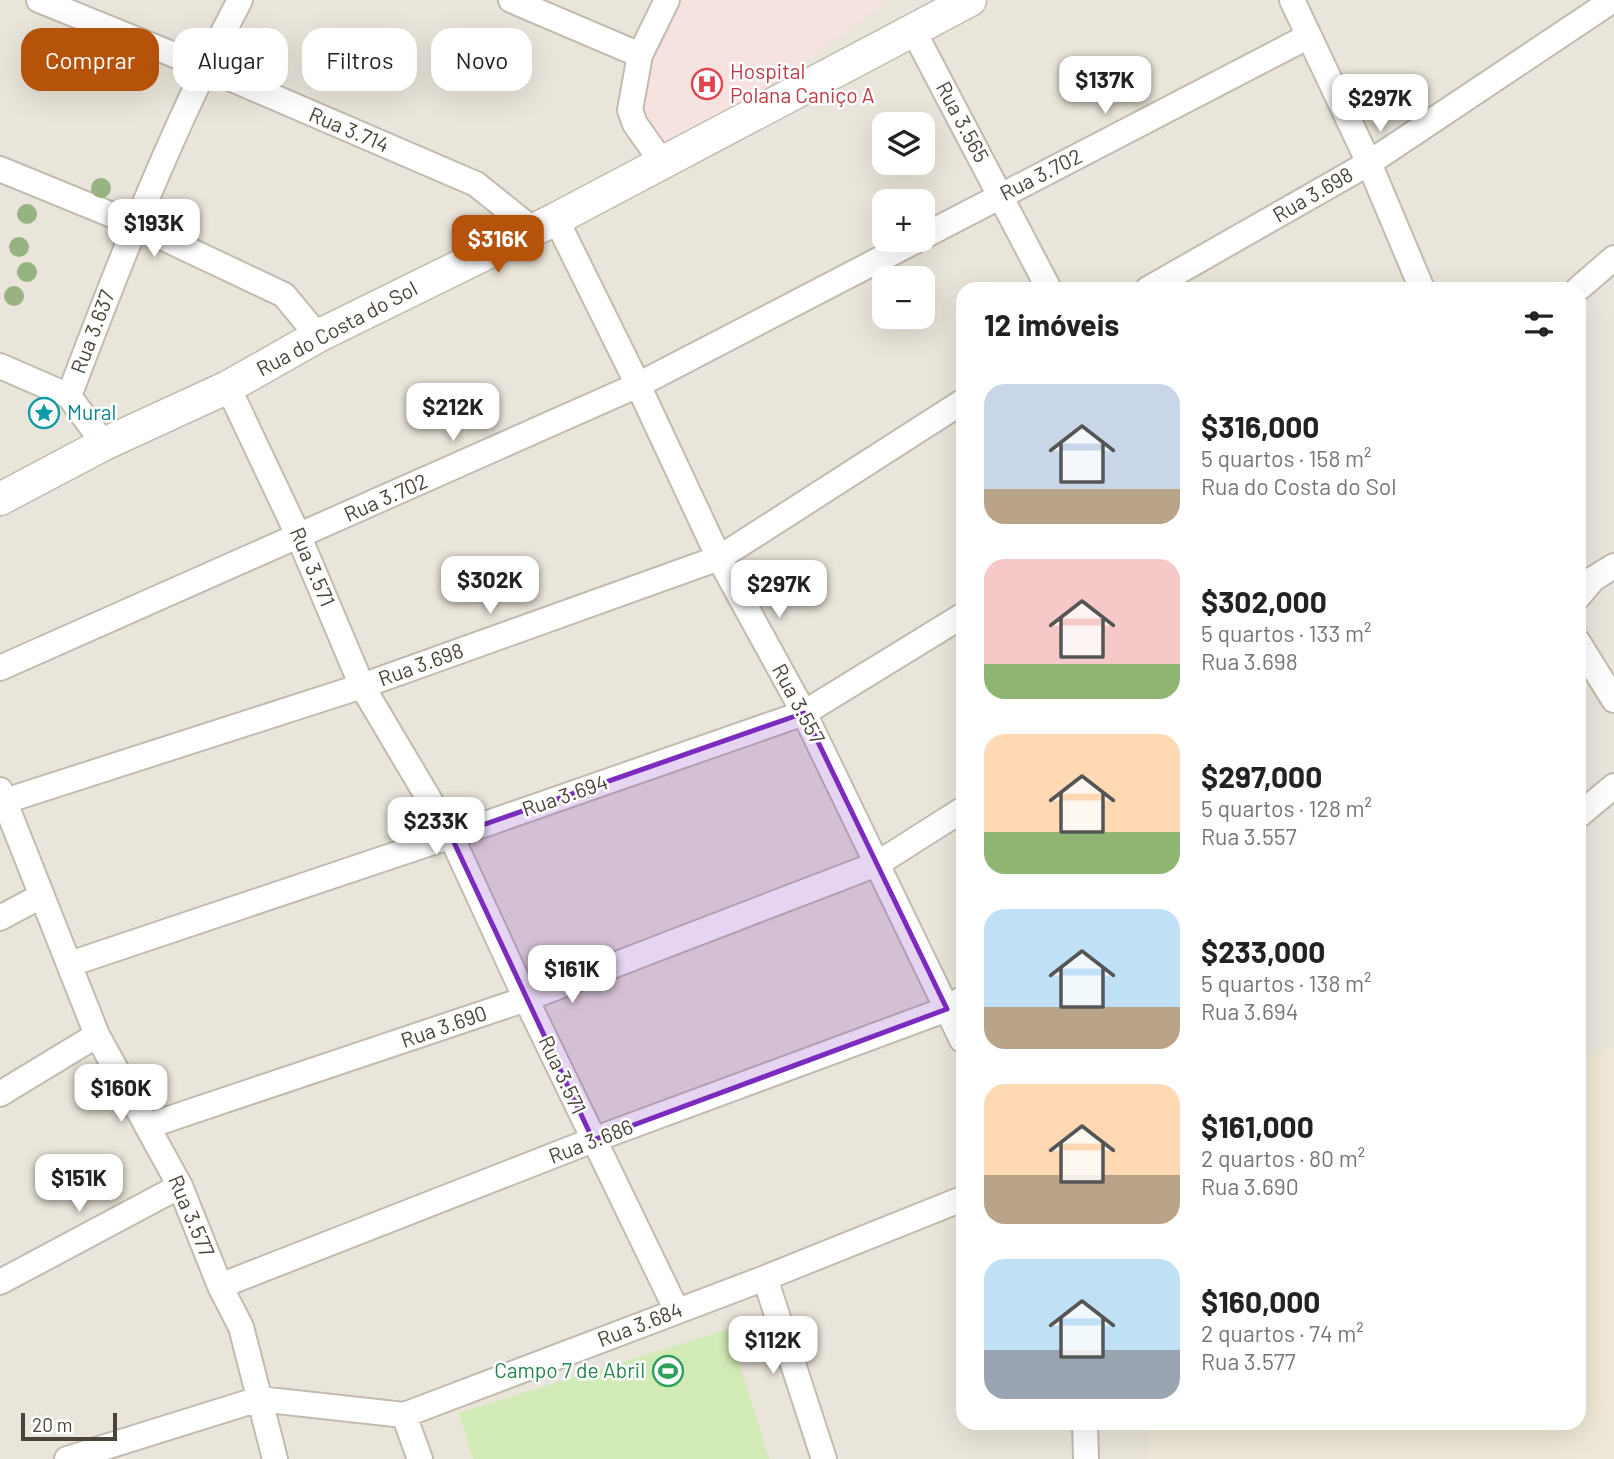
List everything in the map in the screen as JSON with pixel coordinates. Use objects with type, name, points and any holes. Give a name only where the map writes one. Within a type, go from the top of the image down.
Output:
[{"type":"street","name":"Rua 3.714","points":[[39,0],[173,54]]},
{"type":"street","name":"Rua 3.637","points":[[225,28],[240,0]]},
{"type":"street","points":[[511,0],[640,55]]},
{"type":"street","points":[[662,162],[635,124],[630,110],[640,55],[667,0]]},
{"type":"street","name":"Rua do Costa do Sol","points":[[0,499],[104,444],[228,387],[318,336],[544,224],[970,0]]},
{"type":"street","points":[[1292,0],[1369,163],[1419,282]]},
{"type":"street","name":"Rua 3.698","points":[[1160,282],[1369,163],[1613,0]]},
{"type":"street","name":"Rua 3.565","points":[[913,30],[1045,282]]},
{"type":"street","name":"Rua 3.702","points":[[935,230],[1309,36]]},
{"type":"street","name":"Rua 3.637","points":[[68,397],[134,224],[193,91]]},
{"type":"street","name":"Rua 3.714","points":[[260,91],[476,184],[544,224]]},
{"type":"street","points":[[0,169],[134,224],[284,295],[318,336]]},
{"type":"street","name":"Rua 3.557","points":[[544,224],[638,385],[719,558],[804,713],[877,864],[955,1004]]},
{"type":"street","name":"Rua 3.702","points":[[0,668],[638,385],[894,252]]},
{"type":"street","points":[[1586,282],[1614,258]]},
{"type":"street","points":[[0,366],[68,397],[104,444]]},
{"type":"street","name":"Rua 3.571","points":[[228,387],[299,537],[362,686],[451,836],[593,1140],[677,1311]]},
{"type":"street","name":"Rua 3.698","points":[[3,796],[362,686],[719,558],[956,406]]},
{"type":"street","points":[[1586,587],[1592,579],[1614,566]]},
{"type":"street","name":"Rua 3.694","points":[[70,964],[451,836],[804,713],[956,620]]},
{"type":"street","points":[[1586,655],[1614,700]]},
{"type":"street","points":[[1586,809],[1614,786]]},
{"type":"street","name":"Rua 3.577","points":[[3,796],[96,1035],[180,1186],[220,1286],[241,1327],[275,1459]]},
{"type":"street","name":"Rua 3.690","points":[[148,1126],[526,999],[877,864],[956,814]]},
{"type":"street","points":[[0,918],[41,896]]},
{"type":"street","name":"Rua 3.686","points":[[220,1286],[593,1140],[955,1004]]},
{"type":"street","points":[[0,1094],[96,1035]]},
{"type":"street","points":[[0,1282],[180,1186]]},
{"type":"street","name":"Rua 3.684","points":[[67,1459],[259,1399],[404,1415],[765,1278],[956,1201]]},
{"type":"street","points":[[765,1278],[824,1459]]},
{"type":"street","points":[[404,1415],[420,1459]]},
{"type":"street","points":[[1085,1430],[1086,1459]]},
{"type":"highlighted area","points":[[804,713],[947,1009],[593,1140],[451,836]]},
{"type":"shaded area","points":[[0,0],[1614,0],[1614,1459],[0,1459]]},
{"type":"shaded area","name":"Hospital Polana Caniço A","points":[[672,0],[889,0],[664,166],[634,100]]},
{"type":"shaded area","points":[[1614,1046],[1614,1459],[1150,1459],[1149,1430],[1586,1430],[1586,1058]]},
{"type":"green space","name":"Campo 7 de Abril","points":[[729,1329],[769,1459],[473,1459],[459,1413]]},
{"type":"place","name":"Hospital Polana Caniço A","points":[[707,84]]},
{"type":"place","name":"Mural","points":[[44,413]]},
{"type":"place","name":"Campo 7 de Abril","points":[[668,1371]]}]
